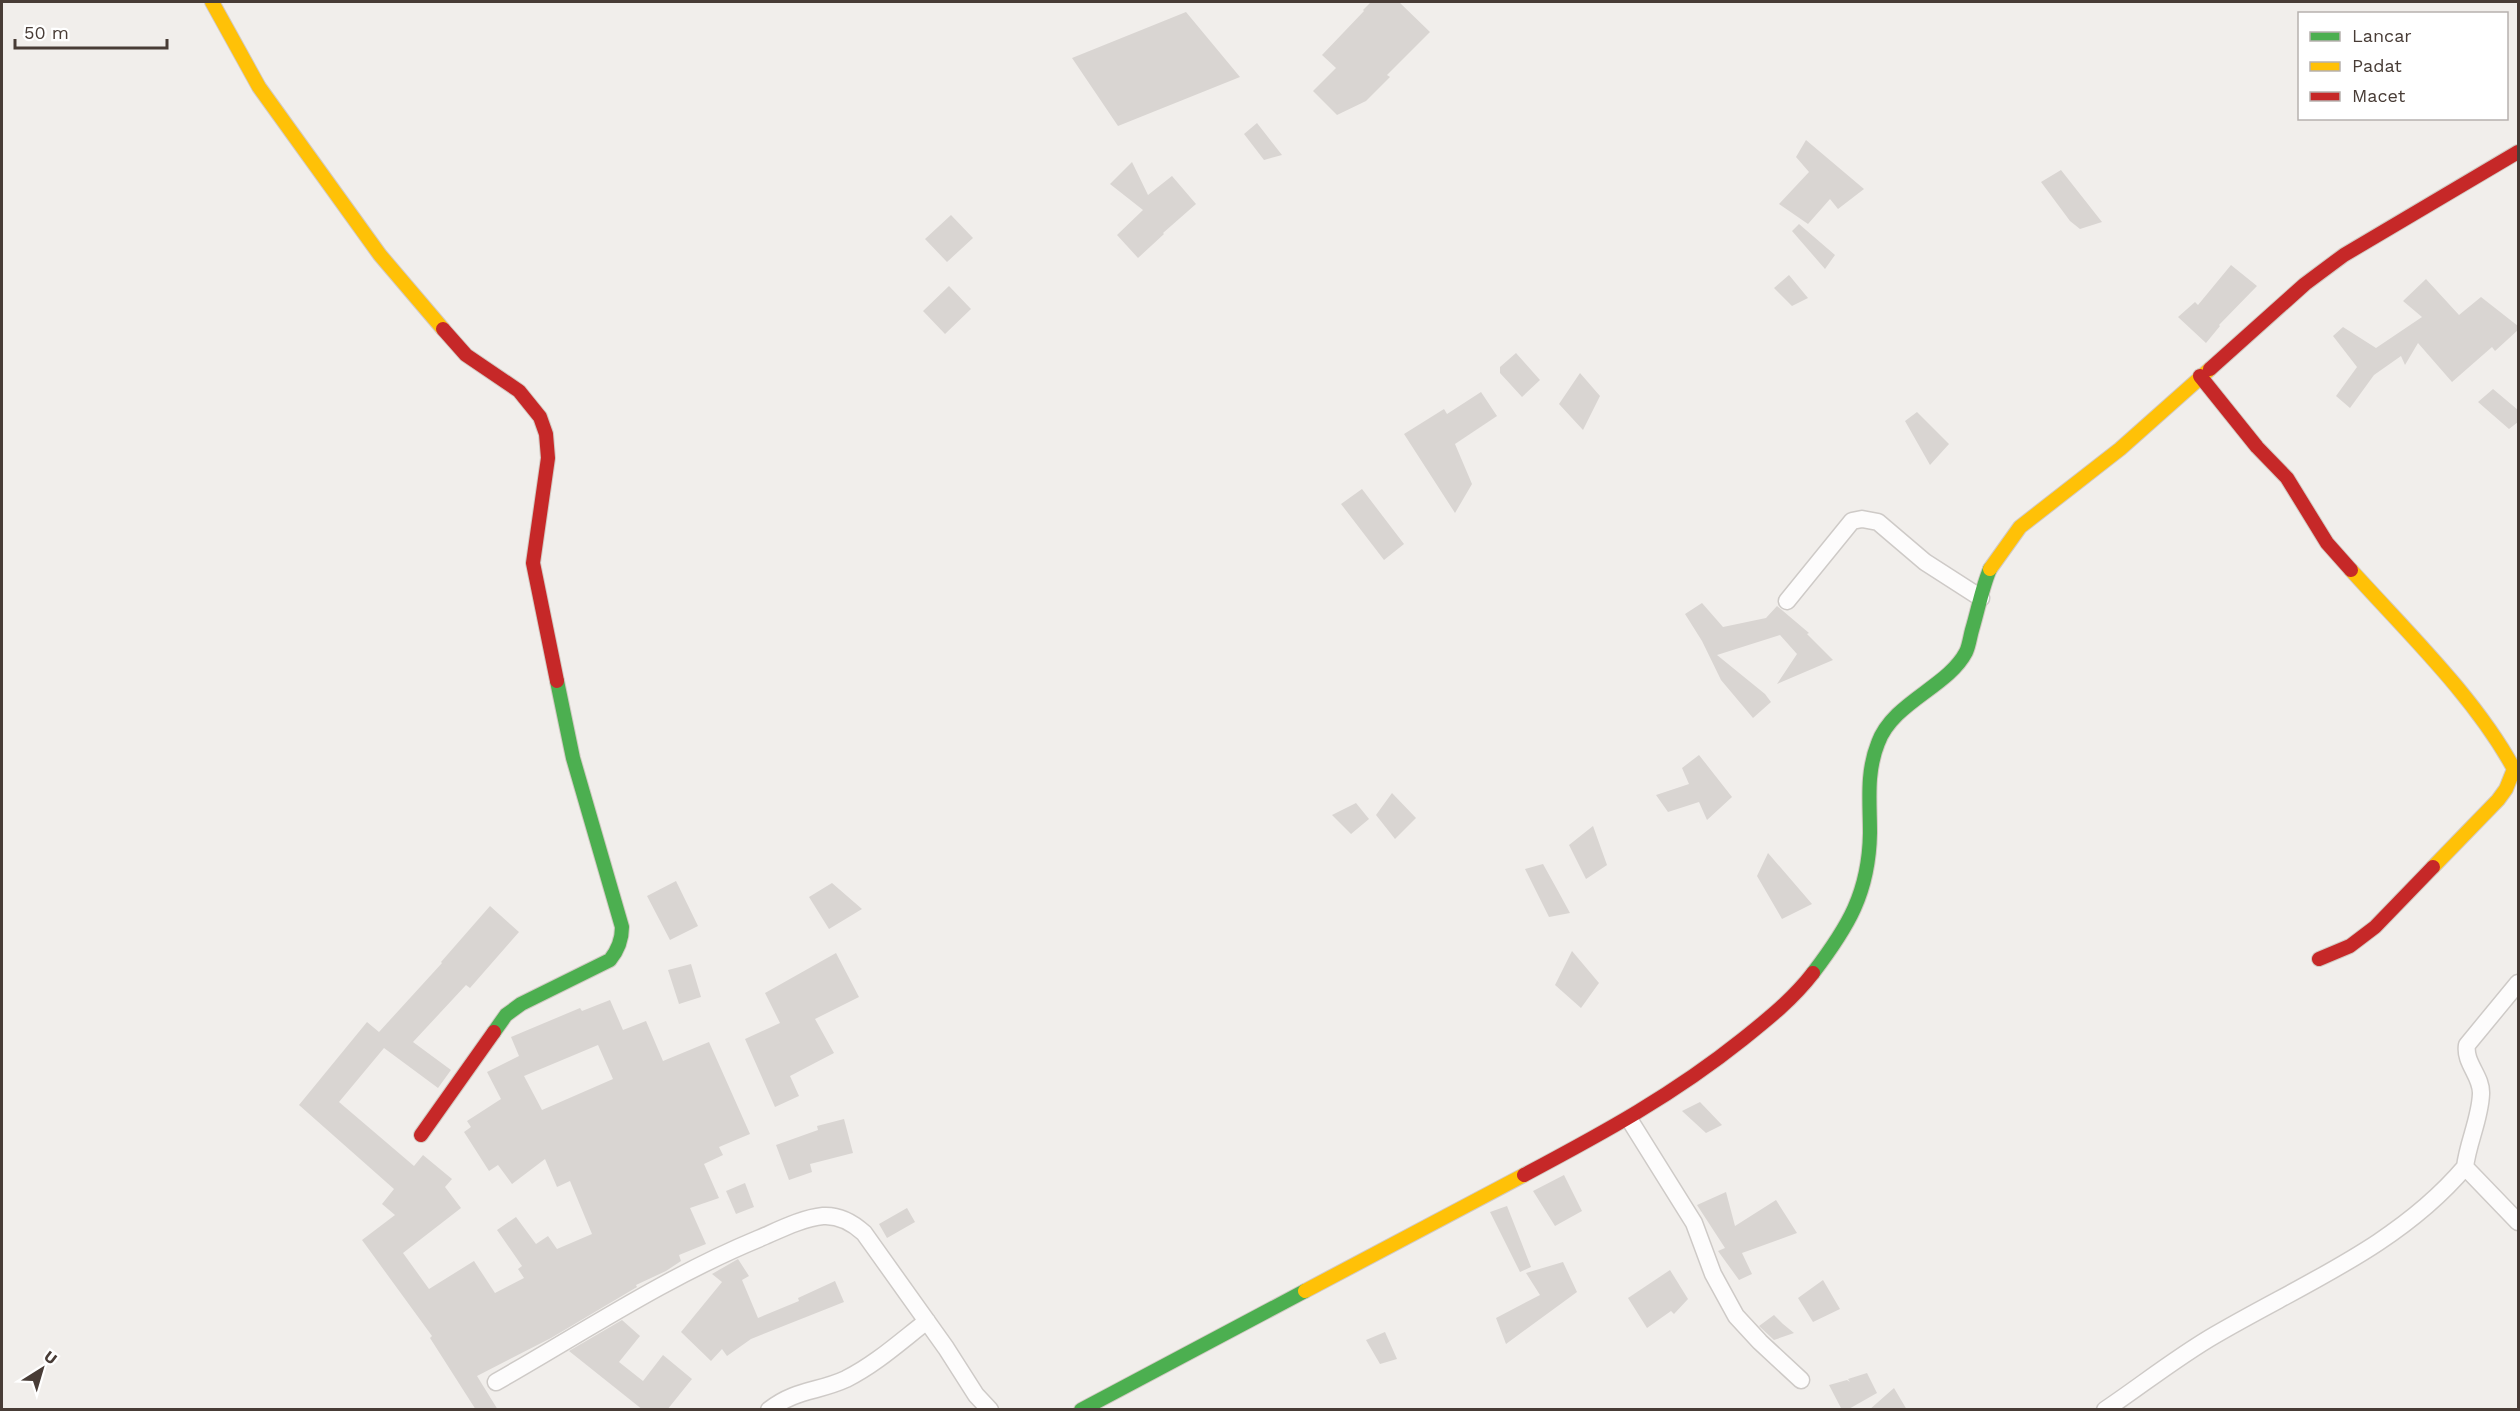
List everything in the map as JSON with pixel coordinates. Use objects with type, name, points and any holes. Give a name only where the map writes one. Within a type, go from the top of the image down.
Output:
[{"type":"street","points":[[212,2],[259,87],[380,255],[466,355],[519,391],[531,403],[540,417],[546,434],[548,458],[533,563],[573,758],[622,927],[622,939],[618,950],[610,960],[522,1004],[506,1015],[421,1135]]},
{"type":"street","points":[[1081,1410],[1629,1119],[1707,1068],[1797,994],[1838,940],[1859,900],[1866,880],[1870,835],[1869,776],[1878,741],[1899,712],[1961,659],[1970,643],[1989,571],[2020,527],[2121,449],[2305,284],[2344,255],[2518,152]]},
{"type":"street","points":[[2200,376],[2256,447],[2287,478],[2327,543],[2460,692],[2500,743],[2514,769],[2512,778],[2498,800],[2398,905],[2350,946],[2319,959]]},
{"type":"street","points":[[1787,601],[1852,522],[1862,519],[1878,522],[1925,562],[1981,598]]},
{"type":"street","points":[[2105,1410],[2215,1335],[2371,1247],[2435,1198],[2464,1167],[2467,1148],[2478,1117],[2481,1092],[2468,1058],[2467,1045],[2518,983]]},
{"type":"street","points":[[1629,1119],[1694,1224],[1713,1274],[1736,1316],[1801,1380]]},
{"type":"street","points":[[2464,1167],[2518,1222]]},
{"type":"street","points":[[496,1382],[714,1257],[777,1231],[821,1216],[834,1216],[847,1220],[864,1233],[976,1395],[990,1410]]},
{"type":"street","points":[[769,1410],[785,1398],[844,1380],[862,1371],[927,1321]]},
{"type":"building","points":[[1371,2],[1399,2],[1430,32],[1387,75],[1390,77],[1366,101],[1337,115],[1313,91],[1336,68],[1322,55]]},
{"type":"building","points":[[1186,12],[1240,77],[1118,126],[1072,58]]},
{"type":"building","points":[[1257,123],[1282,155],[1264,160],[1244,134]]},
{"type":"building","points":[[1806,140],[1864,189],[1838,209],[1830,199],[1808,224],[1779,204],[1809,172],[1796,157]]},
{"type":"building","points":[[1132,162],[1148,195],[1172,176],[1196,204],[1138,258],[1117,235],[1143,210],[1110,184]]},
{"type":"building","points":[[2061,170],[2102,222],[2080,229],[2070,221],[2041,182]]},
{"type":"building","points":[[951,215],[973,238],[947,262],[925,239]]},
{"type":"building","points":[[1799,224],[1835,255],[1825,269],[1792,231]]},
{"type":"building","points":[[2231,265],[2257,286],[2219,325],[2206,343],[2178,317],[2195,302],[2198,305]]},
{"type":"building","points":[[1789,275],[1808,298],[1792,306],[1774,288]]},
{"type":"building","points":[[2426,279],[2459,315],[2481,297],[2518,326],[2518,330],[2495,351],[2492,347],[2452,382],[2418,343],[2405,365],[2401,356],[2374,375],[2350,408],[2336,396],[2357,367],[2333,336],[2343,327],[2376,348],[2422,317],[2403,301]]},
{"type":"building","points":[[949,286],[971,309],[945,334],[923,311]]},
{"type":"building","points":[[1516,353],[1540,380],[1522,397],[1500,373],[1500,367]]},
{"type":"building","points":[[1580,373],[1600,396],[1583,430],[1559,404]]},
{"type":"building","points":[[2493,389],[2518,410],[2518,422],[2509,429],[2478,402]]},
{"type":"building","points":[[1481,392],[1497,416],[1455,444],[1472,484],[1455,513],[1404,434],[1444,409],[1447,414]]},
{"type":"building","points":[[1917,412],[1949,444],[1930,465],[1905,421]]},
{"type":"building","points":[[1362,489],[1404,544],[1384,560],[1341,504]]},
{"type":"building","points":[[1702,603],[1723,627],[1766,618],[1777,606],[1809,633],[1807,634],[1833,660],[1777,684],[1797,654],[1780,635],[1717,655],[1765,694],[1771,702],[1753,718],[1721,680],[1702,641],[1685,614]]},
{"type":"building","points":[[1699,755],[1732,797],[1707,820],[1699,802],[1668,812],[1656,795],[1689,784],[1682,768]]},
{"type":"building","points":[[1392,793],[1416,818],[1395,839],[1376,815]]},
{"type":"building","points":[[1356,803],[1369,819],[1351,834],[1332,815]]},
{"type":"building","points":[[1593,826],[1607,865],[1586,879],[1569,845]]},
{"type":"building","points":[[1768,853],[1812,904],[1782,919],[1757,876]]},
{"type":"building","points":[[1543,864],[1570,913],[1549,917],[1525,869]]},
{"type":"building","points":[[676,881],[698,926],[670,940],[647,896]]},
{"type":"building","points":[[832,883],[862,909],[829,929],[809,897]]},
{"type":"building","points":[[490,906],[519,932],[470,988],[466,985],[413,1042],[451,1070],[438,1088],[384,1048],[339,1102],[414,1166],[423,1155],[452,1179],[445,1187],[461,1208],[403,1253],[429,1289],[474,1261],[495,1293],[524,1278],[518,1269],[522,1266],[497,1230],[516,1217],[536,1244],[548,1236],[557,1249],[592,1234],[570,1181],[557,1187],[545,1159],[512,1184],[498,1165],[489,1171],[464,1132],[471,1127],[467,1121],[501,1099],[487,1072],[519,1056],[511,1037],[580,1008],[582,1011],[610,1000],[623,1030],[646,1021],[663,1061],[709,1042],[750,1134],[719,1147],[723,1155],[704,1164],[719,1198],[690,1208],[706,1244],[679,1255],[681,1261],[666,1271],[636,1285],[637,1287],[551,1338],[477,1376],[498,1410],[476,1410],[430,1338],[432,1336],[362,1240],[395,1215],[382,1204],[394,1189],[299,1105],[367,1022],[379,1032]],"holes":[[[598,1045],[613,1079],[542,1110],[524,1076]]]},
{"type":"building","points":[[1572,951],[1599,983],[1581,1008],[1555,985]]},
{"type":"building","points":[[836,953],[859,997],[815,1019],[834,1053],[790,1076],[799,1096],[775,1107],[745,1039],[780,1023],[765,993]]},
{"type":"building","points":[[691,964],[701,997],[679,1004],[668,970]]},
{"type":"building","points":[[1700,1102],[1722,1125],[1706,1133],[1682,1111]]},
{"type":"building","points":[[844,1119],[853,1153],[810,1164],[812,1172],[789,1180],[776,1145],[818,1130],[817,1126]]},
{"type":"building","points":[[1564,1175],[1582,1211],[1555,1226],[1533,1191]]},
{"type":"building","points":[[745,1183],[754,1207],[736,1214],[726,1191]]},
{"type":"building","points":[[1726,1192],[1735,1226],[1776,1200],[1797,1233],[1742,1253],[1752,1274],[1739,1280],[1718,1251],[1725,1248],[1697,1205]]},
{"type":"building","points":[[1507,1206],[1531,1267],[1520,1272],[1490,1212]]},
{"type":"building","points":[[907,1208],[915,1222],[887,1238],[879,1224]]},
{"type":"building","points":[[738,1259],[749,1276],[742,1280],[758,1318],[799,1301],[798,1298],[835,1281],[844,1302],[751,1339],[727,1356],[722,1349],[711,1361],[681,1332],[722,1282],[712,1274]]},
{"type":"building","points":[[1563,1262],[1577,1292],[1506,1344],[1496,1318],[1540,1295],[1526,1273]]},
{"type":"building","points":[[1670,1270],[1688,1299],[1674,1314],[1671,1311],[1647,1328],[1628,1298]]},
{"type":"building","points":[[1823,1280],[1840,1309],[1813,1322],[1798,1298]]},
{"type":"building","points":[[1774,1315],[1794,1333],[1774,1340],[1759,1326]]},
{"type":"building","points":[[622,1320],[640,1336],[619,1362],[643,1381],[663,1355],[692,1379],[667,1410],[643,1410],[569,1351]]},
{"type":"building","points":[[1385,1332],[1397,1359],[1380,1364],[1366,1340]]},
{"type":"building","points":[[1867,1373],[1877,1393],[1847,1410],[1842,1410],[1829,1385],[1847,1380],[1850,1382],[1848,1379]]},
{"type":"building","points":[[1894,1388],[1907,1410],[1869,1410]]},
{"type":"traffic: fast","points":[[1813,973],[1837,940],[1861,892],[1869,854],[1870,776],[1878,743],[1885,729],[1896,716],[1947,675],[1966,652],[1990,569]]},
{"type":"traffic: fast","points":[[494,1032],[506,1015],[521,1004],[610,960],[621,936],[622,927],[573,758],[557,681]]},
{"type":"traffic: fast","points":[[1081,1410],[1305,1291]]},
{"type":"traffic: slow","points":[[212,2],[259,87],[380,255],[443,329]]},
{"type":"traffic: slow","points":[[1990,569],[2020,527],[2120,449],[2210,369]]},
{"type":"traffic: slow","points":[[2351,570],[2460,690],[2498,742],[2514,769],[2506,789],[2498,800],[2433,867]]},
{"type":"traffic: slow","points":[[1305,1291],[1524,1175]]},
{"type":"traffic: jam","points":[[2210,369],[2305,284],[2344,255],[2518,152]]},
{"type":"traffic: jam","points":[[443,329],[466,355],[519,391],[540,417],[546,434],[548,458],[533,563],[557,681]]},
{"type":"traffic: jam","points":[[2200,376],[2257,447],[2287,478],[2327,543],[2351,570]]},
{"type":"traffic: jam","points":[[2319,959],[2350,946],[2375,927],[2433,867]]},
{"type":"traffic: jam","points":[[1524,1175],[1610,1128],[1690,1078],[1771,1016],[1813,973]]},
{"type":"traffic: jam","points":[[421,1135],[494,1032]]}]
